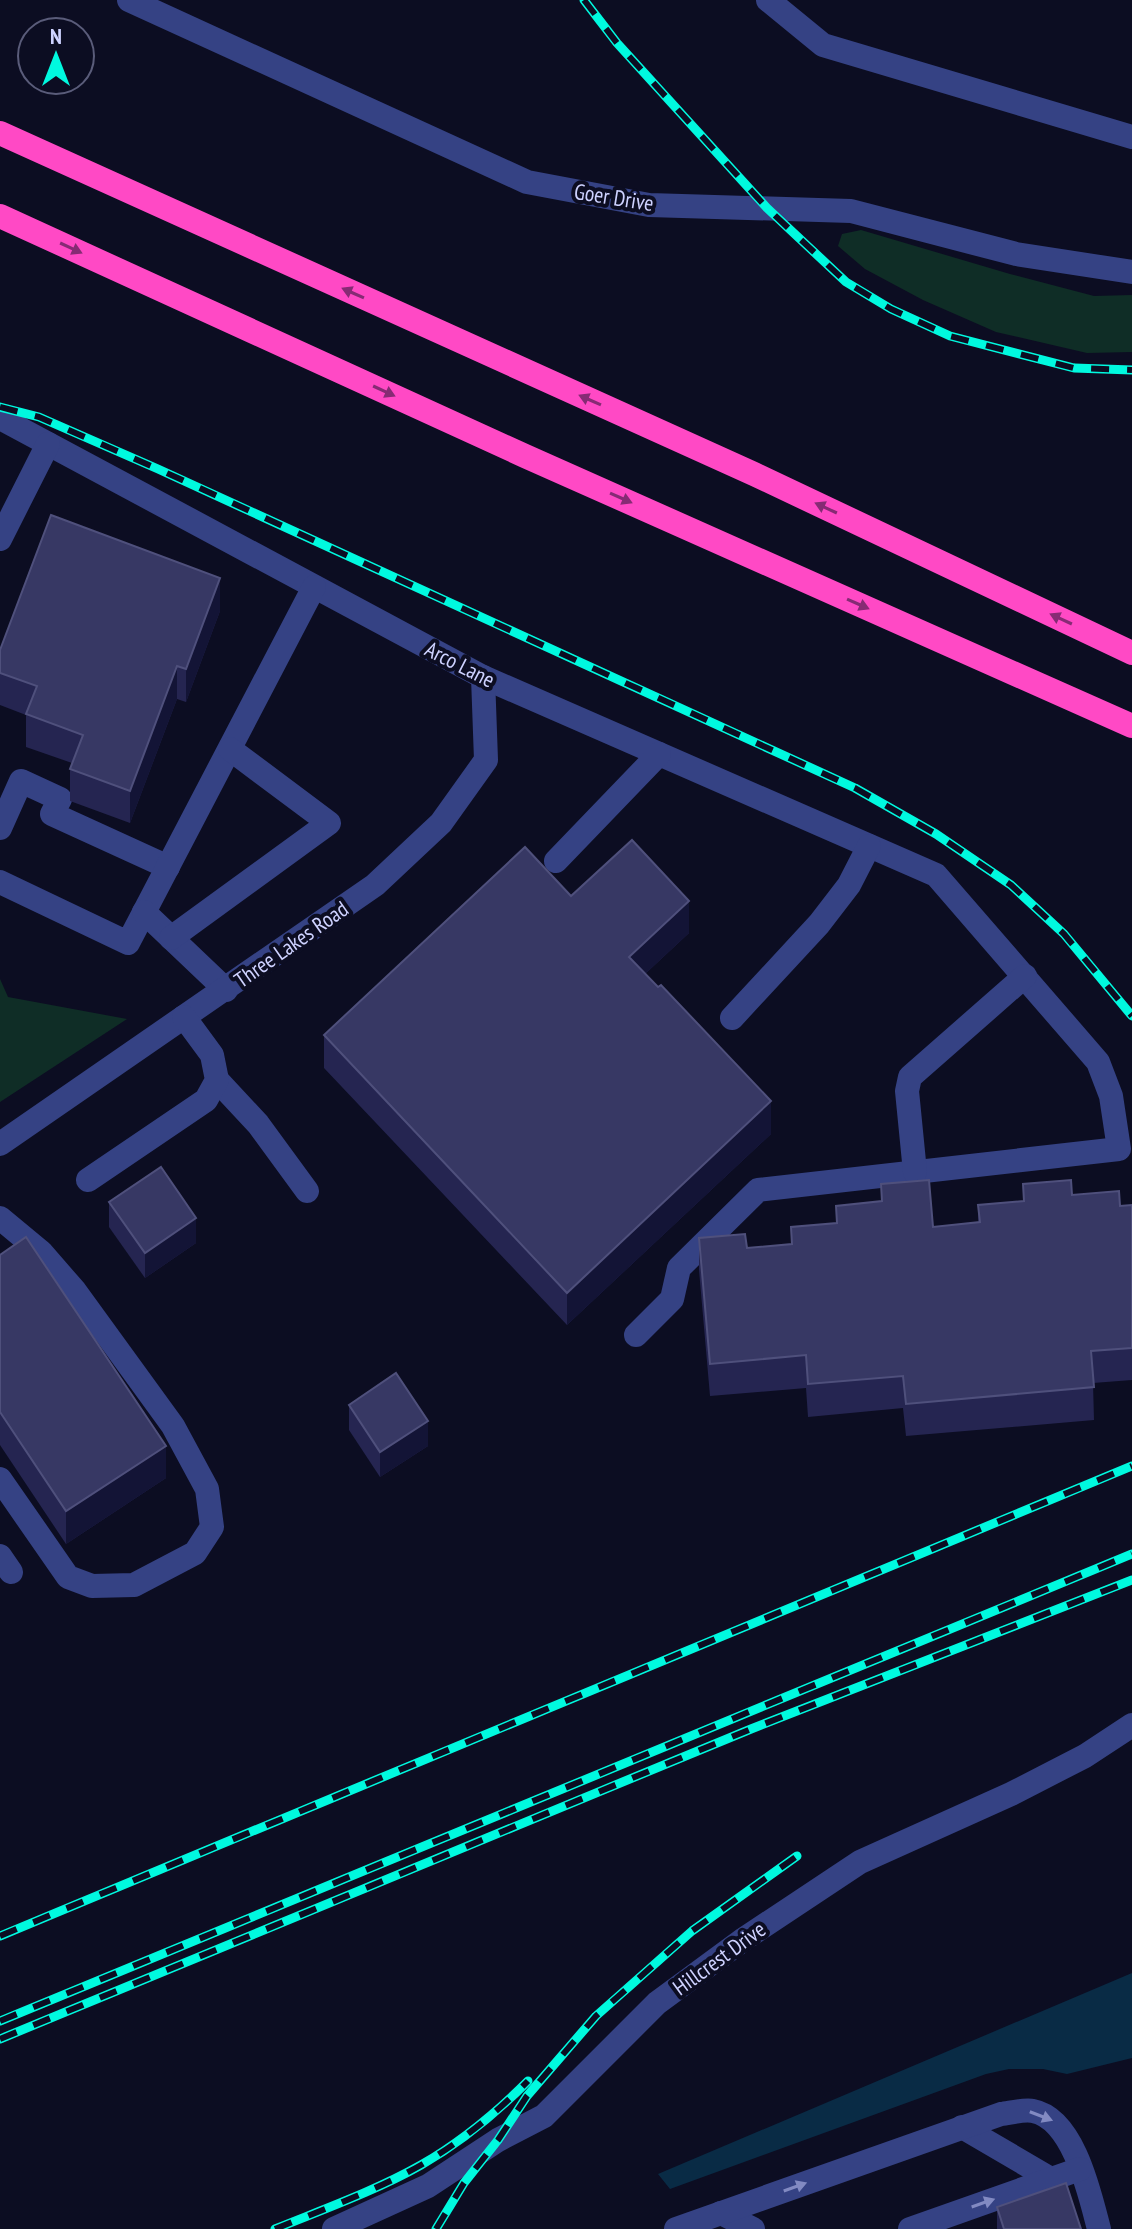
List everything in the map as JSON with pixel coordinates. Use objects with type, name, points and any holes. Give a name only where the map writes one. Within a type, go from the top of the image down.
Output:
[{"type":"highway","points":[[0,133],[754,474],[1132,653]]},
{"type":"highway","points":[[0,216],[525,456],[1132,726]]},
{"type":"street","name":"Goer Drive","points":[[129,0],[527,182],[649,205],[851,211],[1016,254],[1132,272]]},
{"type":"street","points":[[768,0],[823,45],[1132,137]]},
{"type":"street","name":"Arco Lane","points":[[0,418],[483,677],[936,875],[1025,976]]},
{"type":"street","points":[[0,539],[8,504],[48,444]]},
{"type":"street","points":[[0,882],[128,943],[314,587]]},
{"type":"street","name":"Three Lakes Road","points":[[0,1144],[375,885],[441,823],[486,760],[483,677]]},
{"type":"street","points":[[171,938],[329,823],[230,749]]},
{"type":"street","points":[[556,861],[659,754]]},
{"type":"street","points":[[0,828],[21,781],[60,799],[52,814],[168,867]]},
{"type":"street","points":[[732,1018],[819,924],[849,885],[869,846]]},
{"type":"street","points":[[144,912],[226,990]]},
{"type":"street","points":[[636,1335],[672,1299],[679,1268],[758,1190],[1119,1149],[1111,1096],[1098,1062],[1025,976],[910,1077],[907,1091],[915,1172]]},
{"type":"street","points":[[184,1017],[212,1055],[217,1080],[258,1124],[307,1191]]},
{"type":"street","points":[[88,1180],[206,1100],[217,1080]]},
{"type":"street","points":[[0,1218],[41,1252],[75,1291],[173,1426],[207,1489],[212,1527],[195,1553],[134,1585],[92,1586],[68,1577],[0,1479]]},
{"type":"street","name":"Hillcrest Drive","points":[[334,2229],[428,2186],[498,2140],[544,2116],[657,2003],[744,1939],[860,1862],[1011,1794],[1085,1756],[1132,1725]]},
{"type":"street","points":[[676,2229],[962,2127],[1001,2114],[1032,2110],[1053,2120],[1072,2145],[1099,2229]]},
{"type":"street","points":[[962,2127],[1051,2179]]},
{"type":"street","points":[[910,2229],[1080,2169]]},
{"type":"street","points":[[721,2213],[753,2229]]},
{"type":"green space","points":[[861,230],[1094,296],[1132,295],[1132,352],[1087,353],[996,332],[923,300],[865,269],[838,246],[842,234]]},
{"type":"green space","points":[[0,979],[8,997],[127,1019],[0,1102]]},
{"type":"water","points":[[1132,1973],[1132,2058],[1067,2074],[1043,2069],[1009,2069],[986,2074],[670,2189],[658,2174]]},
{"type":"building","points":[[51,515],[220,578],[186,669],[177,666],[130,791],[70,769],[83,735],[26,714],[37,686],[0,673],[0,650]]},
{"type":"building","points":[[632,840],[689,901],[629,957],[658,987],[661,985],[771,1101],[567,1293],[324,1035],[525,847],[571,896]]},
{"type":"building","points":[[161,1167],[196,1218],[145,1253],[109,1202]]},
{"type":"building","points":[[929,1180],[933,1227],[980,1222],[978,1205],[1024,1201],[1023,1184],[1071,1180],[1072,1195],[1119,1191],[1120,1206],[1132,1205],[1132,1348],[1091,1351],[1094,1387],[906,1404],[903,1376],[808,1384],[806,1355],[710,1364],[699,1238],[745,1234],[747,1248],[792,1244],[791,1227],[837,1223],[836,1206],[882,1201],[881,1184]]},
{"type":"building","points":[[26,1237],[166,1446],[66,1511],[0,1412],[0,1255]]},
{"type":"building","points":[[396,1373],[428,1421],[380,1452],[349,1405]]},
{"type":"building","points":[[1066,2183],[1081,2229],[1004,2229],[997,2207]]},
{"type":"railway","points":[[584,0],[617,43],[767,208],[846,282],[891,309],[950,336],[1074,368],[1132,370]]},
{"type":"railway","points":[[0,407],[39,417],[158,469],[855,788],[936,834],[1011,885],[1064,934],[1132,1016]]},
{"type":"railway","points":[[0,1936],[1132,1466]]},
{"type":"railway","points":[[0,2021],[1132,1554]]},
{"type":"railway","points":[[0,2039],[751,1729],[1132,1580]]},
{"type":"railway","points":[[436,2229],[464,2183],[527,2096],[596,2016],[692,1931],[797,1856]]},
{"type":"railway","points":[[275,2229],[368,2191],[421,2165],[478,2126],[528,2081]]}]
